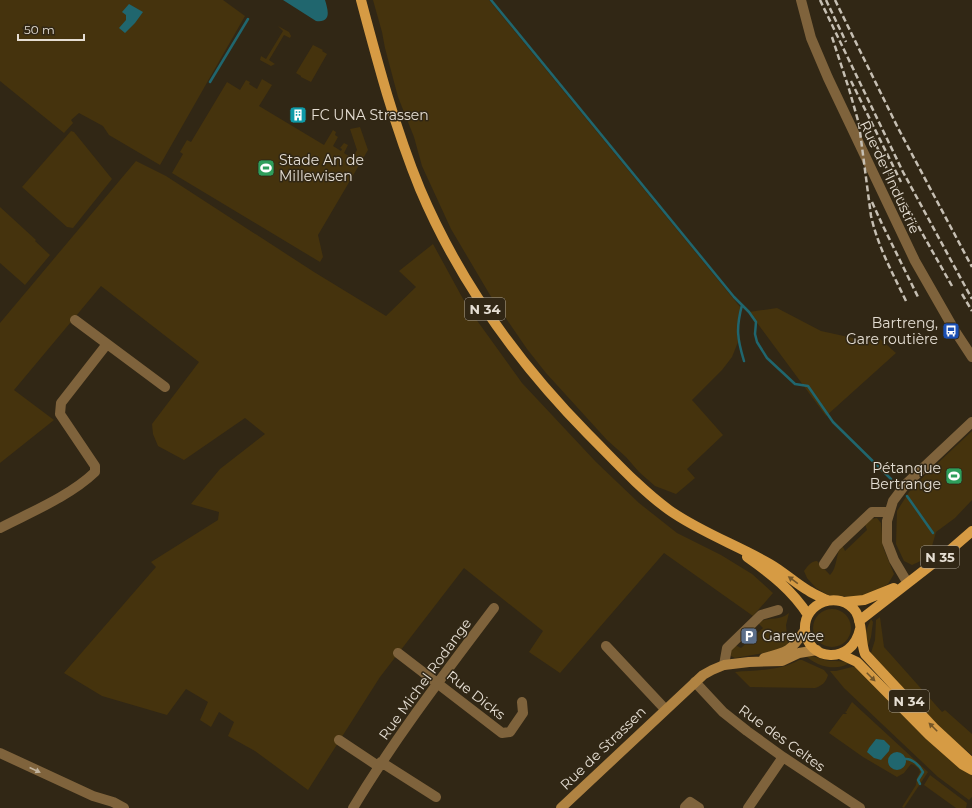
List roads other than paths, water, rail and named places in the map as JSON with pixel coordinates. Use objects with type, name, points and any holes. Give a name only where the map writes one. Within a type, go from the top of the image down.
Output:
[{"type":"main road","name":"N 34","points":[[361,0],[397,128],[420,189],[453,257],[484,309],[518,354],[565,410],[629,476],[655,500],[686,521],[773,565],[810,592],[827,600],[844,602],[853,610],[860,625],[862,646],[865,654],[934,728],[972,763]]},
{"type":"main road","name":"N 35","points":[[860,625],[907,582],[949,551],[972,531]]},
{"type":"main road","name":"N 34","points":[[722,540],[757,564],[785,586],[808,615]]},
{"type":"main road","name":"N 35","points":[[844,602],[864,600],[907,582]]},
{"type":"main road","points":[[817,650],[810,644],[806,636],[805,622],[808,615],[816,605],[827,600]]},
{"type":"main road","points":[[840,654],[848,651],[854,645],[858,637],[860,625]]},
{"type":"main road","name":"Rue de Strassen","points":[[749,662],[784,652],[794,646],[805,630]]},
{"type":"main road","name":"N 34","points":[[817,650],[824,654],[840,654],[857,662],[929,735],[963,765],[972,770]]},
{"type":"main road","name":"Rue de Strassen","points":[[561,808],[702,675],[724,665],[749,662],[782,662],[799,653],[817,650]]},
{"type":"street","name":"Rue de l'Industrie","points":[[801,0],[811,38],[828,78],[909,248],[955,331],[972,357]]},
{"type":"street","points":[[75,320],[165,386]]},
{"type":"street","points":[[0,528],[63,495],[86,481],[95,472],[94,466],[60,414],[60,403],[107,344]]},
{"type":"street","points":[[907,582],[894,560],[888,542],[886,529],[889,512],[893,501],[905,485],[972,422]]},
{"type":"street","points":[[824,564],[836,546],[872,512],[889,512]]},
{"type":"street","name":"Rue Michel Rodange","points":[[353,808],[380,764],[494,608]]},
{"type":"street","points":[[724,665],[727,648],[762,615],[778,610]]},
{"type":"street","name":"Rue de Strassen","points":[[606,646],[665,709]]},
{"type":"street","name":"Rue Dicks","points":[[398,654],[502,734],[510,732],[523,713],[522,702]]},
{"type":"street","name":"Rue des Celtes","points":[[695,682],[723,712],[747,731],[783,757],[860,808]]},
{"type":"street","points":[[339,740],[436,797]]},
{"type":"street","points":[[0,753],[93,796],[113,802],[124,808]]},
{"type":"street","points":[[748,808],[783,757]]},
{"type":"street","points":[[685,807],[690,802],[699,808]]},
{"type":"water","points":[[283,0],[325,0],[328,12],[327,18],[325,20],[316,21]]},
{"type":"water","points":[[129,4],[143,12],[125,33],[119,28],[126,20],[126,15],[122,12]]},
{"type":"water","points":[[876,739],[884,740],[890,746],[889,751],[881,760],[874,758],[867,752]]},
{"type":"water","points":[[897,752],[903,755],[906,761],[903,767],[897,770],[891,767],[888,761],[891,755]]},
{"type":"waterway","points":[[491,0],[734,297],[749,312],[756,322],[755,334],[757,342],[767,358],[795,384],[808,386],[833,422],[891,479]]},
{"type":"waterway","points":[[210,82],[248,19]]},
{"type":"waterway","points":[[742,305],[738,333],[744,361]]},
{"type":"waterway","points":[[907,496],[933,533]]},
{"type":"waterway","points":[[905,759],[913,761],[922,770],[923,772],[918,780],[920,784]]},
{"type":"railway","points":[[820,0],[903,172],[972,299]]},
{"type":"railway","points":[[826,0],[846,42]]},
{"type":"railway","points":[[835,0],[898,128],[972,267]]},
{"type":"railway","points":[[832,37],[859,124],[871,216],[874,227],[886,260],[907,303]]},
{"type":"railway","points":[[851,81],[901,182]]},
{"type":"railway","points":[[873,138],[891,178],[952,286]]},
{"type":"railway","points":[[872,202],[919,299]]},
{"type":"railway","points":[[962,294],[972,311]]},
{"type":"place","name":"FC UNA Strassen","points":[[298,115]]},
{"type":"place","name":"Stade An de Millewisen","points":[[266,168]]},
{"type":"place","name":"Bartreng, Gare routière","points":[[951,331]]},
{"type":"place","name":"Pétanque Bertrange","points":[[954,476]]},
{"type":"place","name":"Garewee","points":[[749,636]]}]
